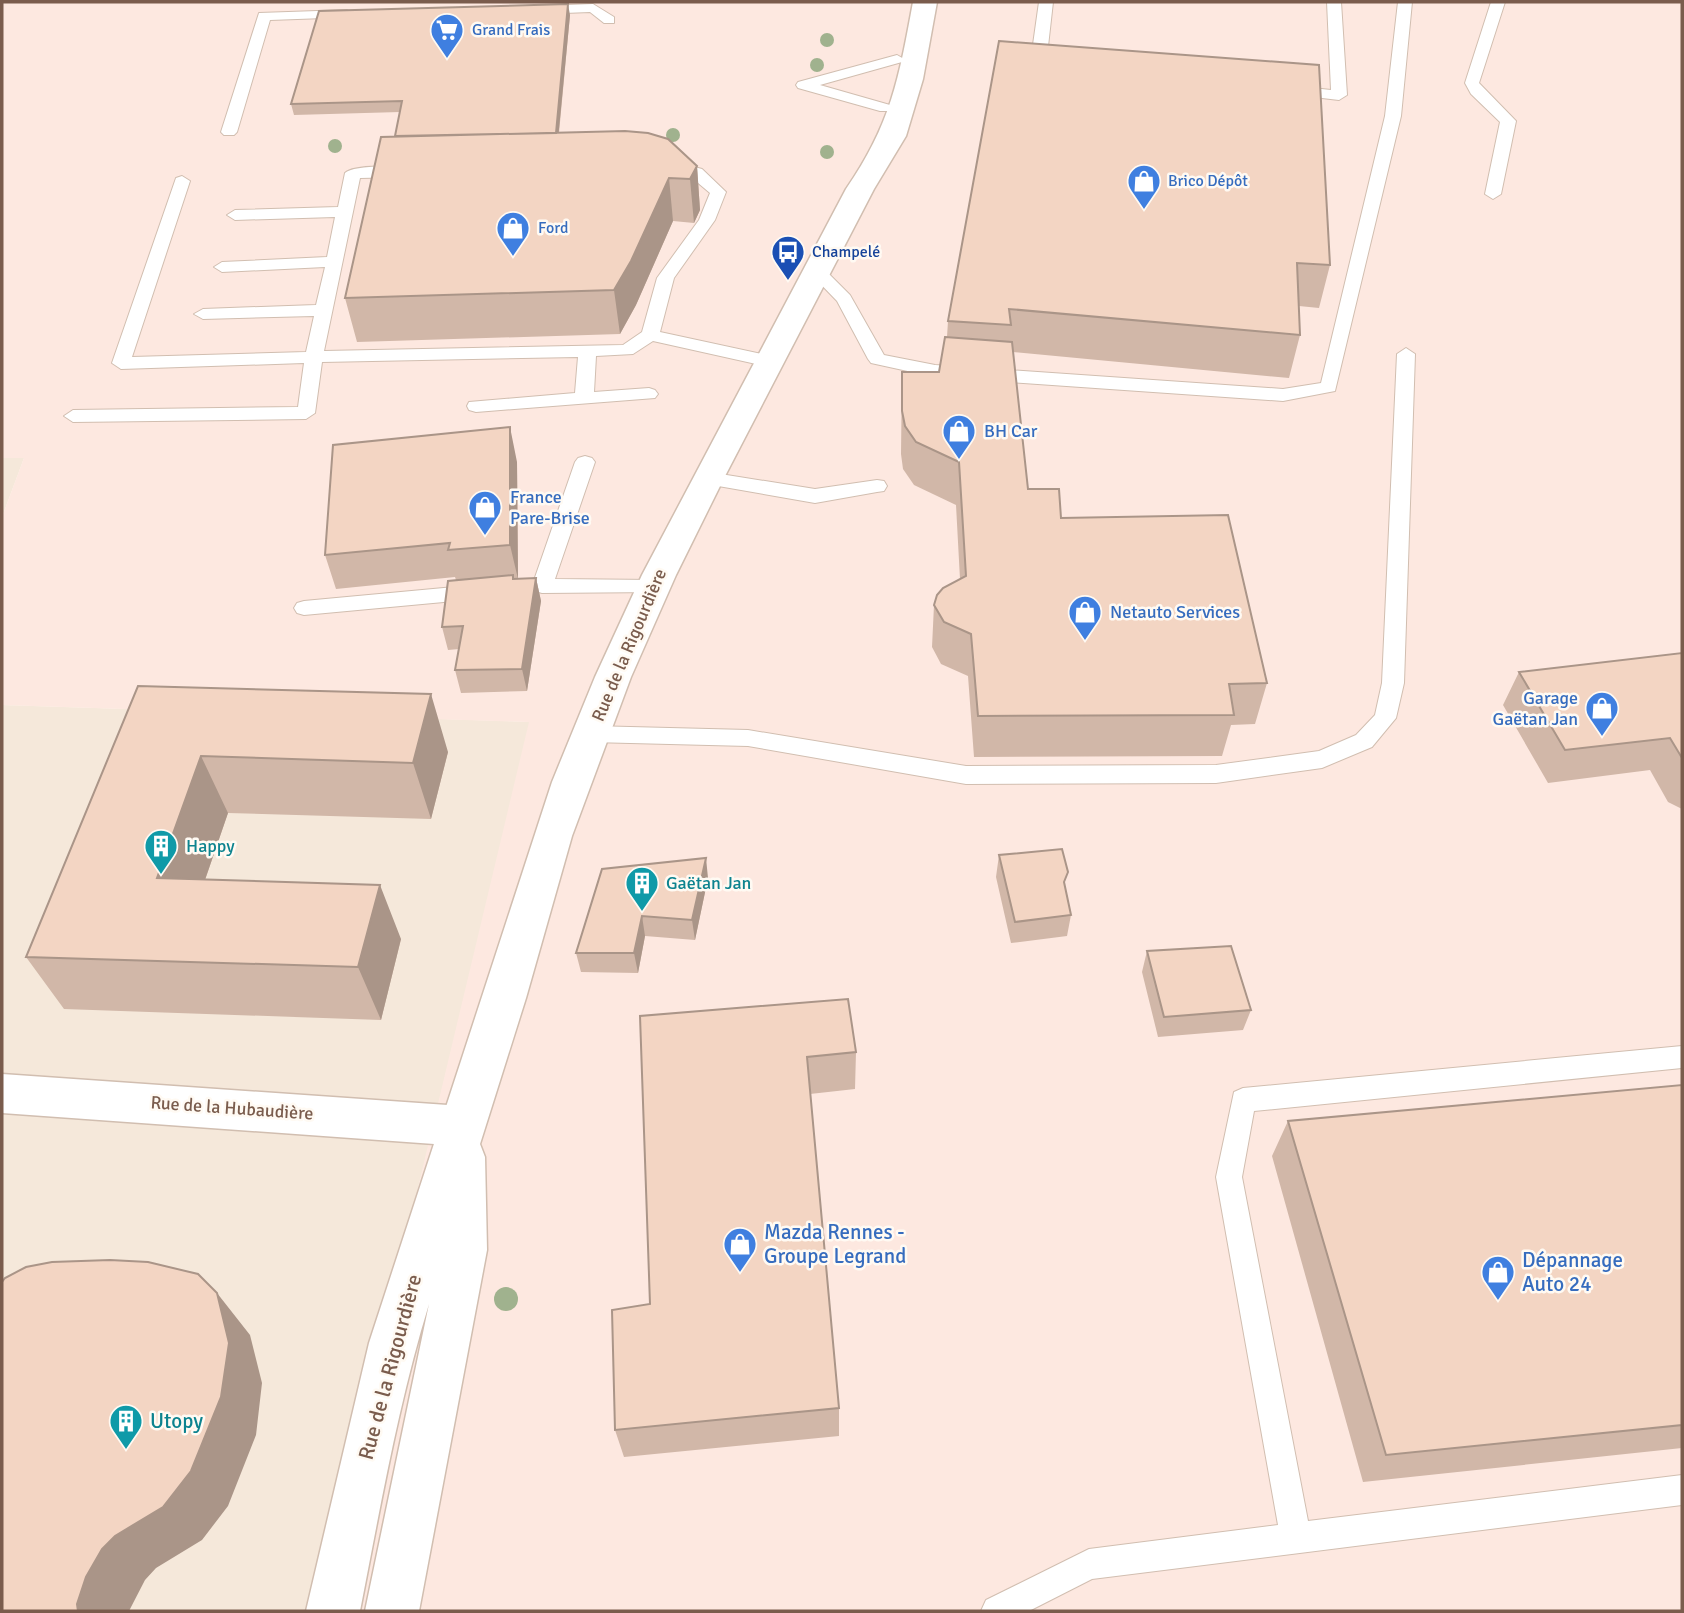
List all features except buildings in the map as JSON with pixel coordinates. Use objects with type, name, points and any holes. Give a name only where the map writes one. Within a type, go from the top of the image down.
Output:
[{"type":"street","name":"Rue de la Rigourdière","points":[[860,189],[885,108],[897,59],[906,2]]},
{"type":"street","name":"Rue de la Rigourdière","points":[[333,1611],[393,1343],[543,871],[591,734],[653,587],[860,189],[884,152],[901,111],[925,2]]},
{"type":"street","name":"Rue de la Hubaudière","points":[[2,1093],[462,1126]]},
{"type":"street","name":"Rue de la Rigourdière","points":[[392,1611],[464,1250],[462,1126]]},
{"type":"lane","points":[[1046,2],[1036,73],[1049,74]]},
{"type":"lane","points":[[1284,91],[1339,94],[1334,2]]},
{"type":"lane","points":[[817,272],[844,299],[877,359],[935,371],[1283,396],[1329,387],[1393,116],[1405,2]]},
{"type":"lane","points":[[1493,194],[1508,121],[1476,91],[1472,83],[1498,2]]},
{"type":"lane","points":[[524,10],[593,8],[608,20]]},
{"type":"lane","points":[[229,132],[264,16],[360,14]]},
{"type":"lane","points":[[885,108],[803,86],[897,59]]},
{"type":"lane","points":[[182,181],[121,363],[627,350],[650,335],[666,278],[707,220],[718,192],[701,173],[683,165],[645,165]]},
{"type":"lane","points":[[73,416],[306,413],[314,357],[353,173],[423,171]]},
{"type":"lane","points":[[235,215],[345,212]]},
{"type":"lane","points":[[222,267],[334,262]]},
{"type":"lane","points":[[203,314],[324,310]]},
{"type":"lane","points":[[650,335],[770,361]]},
{"type":"lane","points":[[584,399],[587,351]]},
{"type":"lane","points":[[591,734],[748,738],[966,775],[1216,774],[1322,759],[1364,741],[1385,718],[1393,683],[1406,354]]},
{"type":"lane","points":[[476,406],[649,394]]},
{"type":"lane","points":[[585,462],[535,586],[653,587]]},
{"type":"lane","points":[[708,478],[815,496],[877,486]]},
{"type":"lane","points":[[304,608],[502,589]]},
{"type":"lane","points":[[1296,1538],[1229,1177],[1243,1100],[1682,1057]]},
{"type":"lane","points":[[997,1611],[1089,1564],[1682,1490]]},
{"type":"shaded area","points":[[2,2],[1682,2],[1682,1611],[317,1611],[529,722],[2,705],[2,517],[24,458],[2,458]]},
{"type":"shaded area","points":[[2,458],[24,458],[2,517]]},
{"type":"shaded area","points":[[2,705],[530,722],[317,1611],[2,1611]]},
{"type":"place","name":"Grand Frais","points":[[447,60]]},
{"type":"place","name":"Brico Dépôt","points":[[1144,211]]},
{"type":"place","name":"Ford","points":[[513,258]]},
{"type":"place","name":"Champelé","points":[[788,282]]},
{"type":"place","name":"BH Car","points":[[959,461]]},
{"type":"place","name":"France Pare-Brise","points":[[485,537]]},
{"type":"place","name":"Netauto Services","points":[[1085,642]]},
{"type":"place","name":"Garage Gaëtan Jan","points":[[1602,738]]},
{"type":"place","name":"Happy","points":[[161,876]]},
{"type":"place","name":"Gaëtan Jan","points":[[642,913]]},
{"type":"place","name":"Mazda Rennes - Groupe Legrand","points":[[740,1274]]},
{"type":"place","name":"Dépannage Auto 24","points":[[1498,1302]]},
{"type":"place","name":"Utopy","points":[[126,1451]]}]
